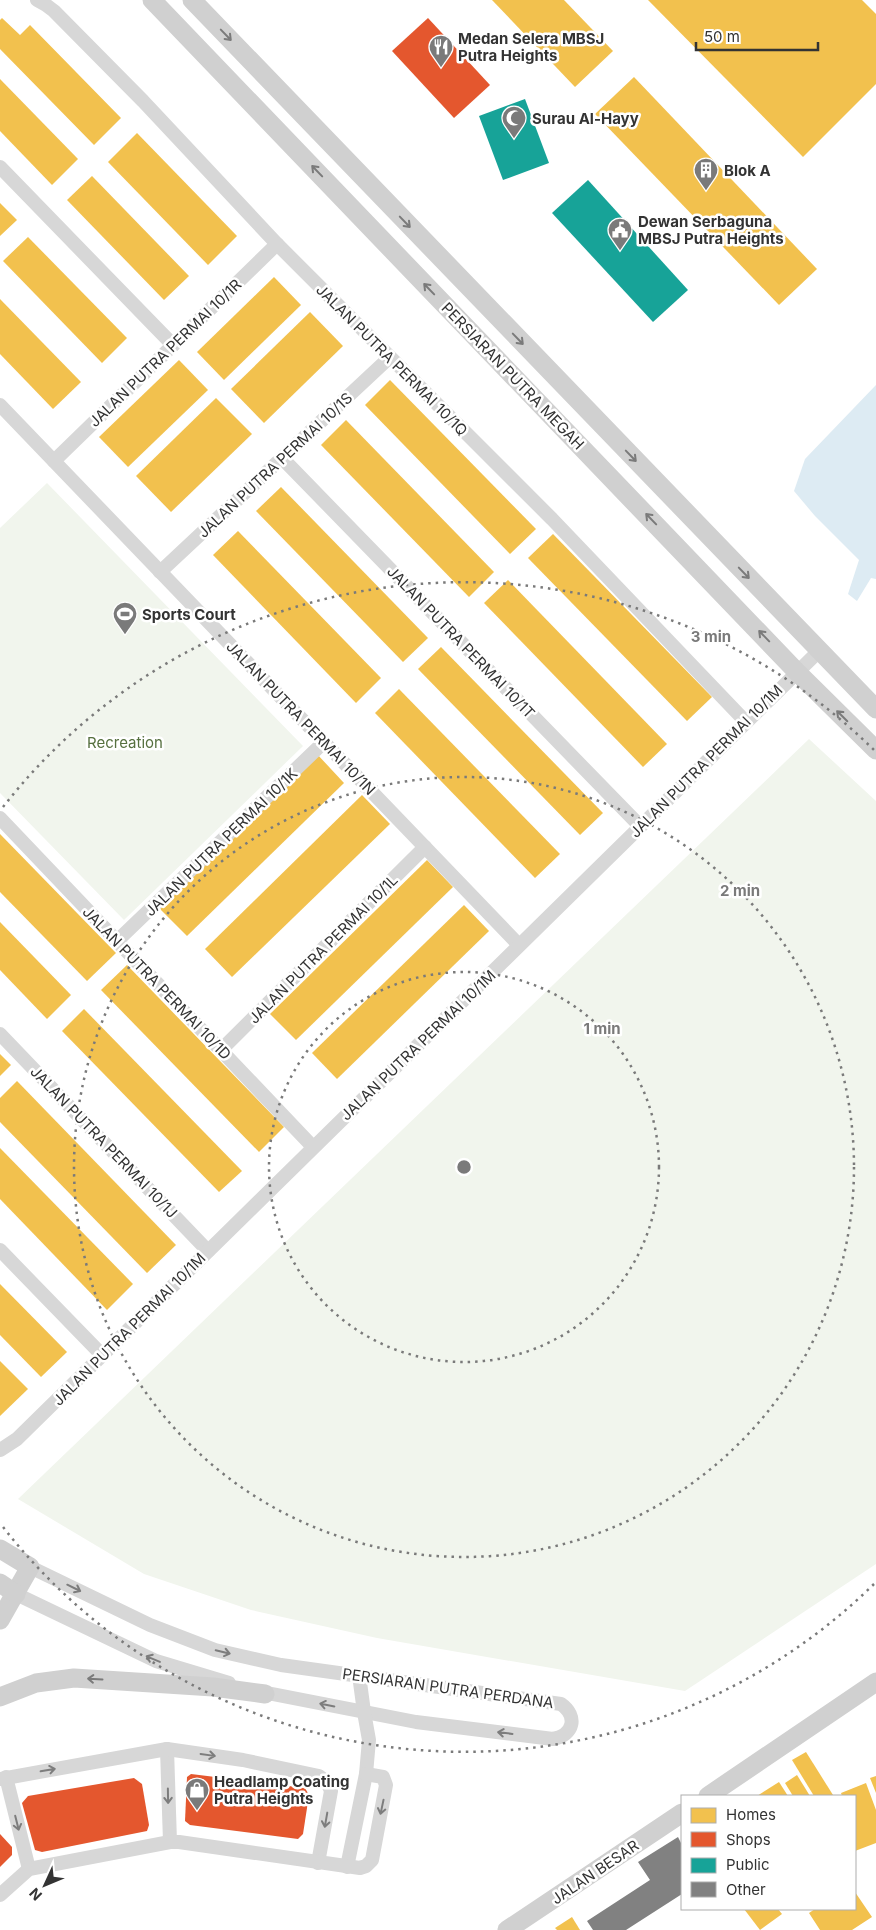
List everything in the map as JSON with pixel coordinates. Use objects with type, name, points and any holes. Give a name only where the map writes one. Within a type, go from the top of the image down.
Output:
[{"type":"street","name":"JALAN PUTRA PERMAI 10/1Q","points":[[37,0],[46,4],[54,11],[143,101],[276,244],[552,519],[746,722]]},
{"type":"street","name":"PERSIARAN PUTRA MEGAH","points":[[152,0],[797,672],[876,750]]},
{"type":"street","name":"PERSIARAN PUTRA MEGAH","points":[[192,0],[876,709]]},
{"type":"street","points":[[0,167],[173,345]]},
{"type":"street","name":"JALAN PUTRA PERMAI 10/1R","points":[[54,461],[276,244]]},
{"type":"street","name":"JALAN PUTRA PERMAI 10/1S","points":[[160,572],[389,358]]},
{"type":"street","name":"JALAN PUTRA PERMAI 10/1N","points":[[0,405],[519,945]]},
{"type":"street","name":"JALAN PUTRA PERMAI 10/1T","points":[[282,458],[640,826]]},
{"type":"street","name":"JALAN PUTRA PERMAI 10/1M","points":[[0,1450],[16,1439],[102,1355],[818,651]]},
{"type":"street","name":"JALAN PUTRA PERMAI 10/1K","points":[[117,941],[324,742]]},
{"type":"street","name":"JALAN PUTRA PERMAI 10/1D","points":[[0,818],[314,1147]]},
{"type":"street","name":"JALAN PUTRA PERMAI 10/1L","points":[[221,1050],[425,847]]},
{"type":"street","name":"JALAN PUTRA PERMAI 10/1J","points":[[0,1034],[208,1251]]},
{"type":"street","points":[[0,1250],[102,1355]]},
{"type":"street","name":"PERSIARAN PUTRA PERDANA","points":[[0,1583],[16,1594],[156,1661],[265,1694],[416,1722],[553,1739],[561,1737],[568,1732],[572,1724],[571,1714],[561,1704],[281,1665],[215,1650],[150,1625],[1,1553]]},
{"type":"street","points":[[0,1620],[30,1567]]},
{"type":"street","points":[[347,1867],[366,1774],[369,1740],[359,1675]]},
{"type":"street","points":[[0,1697],[36,1683],[74,1678],[213,1687],[265,1694]]},
{"type":"street","points":[[709,1795],[876,1682]]},
{"type":"street","points":[[167,1749],[170,1842]]},
{"type":"street","points":[[29,1869],[3,1778],[167,1749],[243,1760],[319,1776],[327,1782],[331,1791],[318,1863]]},
{"type":"street","points":[[0,1895],[29,1869],[170,1842],[360,1868],[366,1866],[372,1860],[386,1785],[383,1777],[366,1774]]},
{"type":"street","name":"JALAN BESAR","points":[[507,1930],[681,1814]]},
{"type":"green space","name":"Recreation","points":[[47,483],[303,746],[124,920],[0,793],[0,528]]},
{"type":"green space","points":[[809,739],[876,801],[876,1564],[685,1691],[377,1638],[251,1610],[144,1574],[18,1499]]},
{"type":"shaded area","points":[[876,385],[876,579],[871,578],[857,601],[848,594],[859,560],[815,516],[794,491],[805,459]]},
{"type":"building: Homes","points":[[492,0],[564,0],[613,51],[575,87]]},
{"type":"building: Homes","points":[[648,0],[862,0],[876,14],[876,84],[803,157]]},
{"type":"building: Homes","points":[[2,18],[20,35],[30,25],[121,118],[94,145],[0,49],[0,20]]},
{"type":"building: Homes","name":"Blok A","points":[[634,77],[817,269],[779,305],[595,114]]},
{"type":"building: Homes","points":[[0,79],[78,159],[52,185],[0,131]]},
{"type":"building: Homes","points":[[137,133],[237,236],[208,265],[108,162]]},
{"type":"building: Homes","points":[[92,176],[189,276],[164,300],[67,200]]},
{"type":"building: Homes","points":[[0,203],[17,220],[0,236]]},
{"type":"building: Homes","points":[[28,237],[127,338],[102,363],[3,261]]},
{"type":"building: Homes","points":[[274,277],[301,305],[224,380],[197,352]]},
{"type":"building: Homes","points":[[0,299],[81,382],[53,409],[0,354]]},
{"type":"building: Homes","points":[[310,312],[343,346],[264,423],[231,389]]},
{"type":"building: Homes","points":[[179,360],[208,390],[128,467],[99,437]]},
{"type":"building: Homes","points":[[390,380],[536,529],[510,554],[365,405]]},
{"type":"building: Homes","points":[[216,398],[252,434],[171,512],[136,476]]},
{"type":"building: Homes","points":[[346,420],[494,572],[469,597],[321,445]]},
{"type":"building: Homes","points":[[281,487],[428,638],[403,662],[256,511]]},
{"type":"building: Homes","points":[[238,531],[381,678],[356,703],[213,555]]},
{"type":"building: Homes","points":[[553,534],[712,697],[687,721],[528,558]]},
{"type":"building: Homes","points":[[508,580],[667,744],[643,767],[484,603]]},
{"type":"building: Homes","points":[[441,647],[603,813],[580,835],[418,669]]},
{"type":"building: Homes","points":[[399,689],[560,854],[535,878],[375,713]]},
{"type":"building: Homes","points":[[317,754],[344,783],[187,936],[159,908]]},
{"type":"building: Homes","points":[[362,795],[390,824],[232,977],[205,949]]},
{"type":"building: Homes","points":[[0,834],[116,953],[87,981],[0,892]]},
{"type":"building: Homes","points":[[427,860],[453,887],[296,1040],[270,1014]]},
{"type":"building: Homes","points":[[464,905],[489,931],[337,1079],[312,1053]]},
{"type":"building: Homes","points":[[0,922],[71,995],[47,1019],[0,970]]},
{"type":"building: Homes","points":[[127,965],[284,1127],[259,1152],[101,990]]},
{"type":"building: Homes","points":[[84,1009],[242,1171],[219,1192],[62,1031]]},
{"type":"building: Homes","points":[[0,1054],[11,1065],[0,1076]]},
{"type":"building: Homes","points":[[17,1081],[176,1245],[147,1273],[0,1122],[0,1098]]},
{"type":"building: Homes","points":[[0,1148],[133,1284],[107,1310],[0,1199]]},
{"type":"building: Homes","points":[[0,1284],[67,1352],[41,1377],[0,1335]]},
{"type":"building: Homes","points":[[0,1361],[28,1389],[0,1416]]},
{"type":"building: Homes","points":[[806,1752],[833,1795],[813,1795],[792,1760]]},
{"type":"building: Homes","points":[[797,1775],[809,1795],[792,1795],[785,1783]]},
{"type":"building: Homes","points":[[876,1776],[876,1793],[870,1778]]},
{"type":"building: Homes","points":[[779,1782],[787,1795],[759,1795]]},
{"type":"building: Homes","points":[[866,1783],[876,1810],[876,1843],[856,1851],[856,1795],[842,1795],[841,1793]]},
{"type":"building: Homes","points":[[856,1893],[872,1917],[852,1930],[820,1930],[809,1913],[814,1910],[856,1910]]},
{"type":"building: Homes","points":[[745,1910],[779,1910],[782,1914],[760,1930]]},
{"type":"building: Homes","points":[[572,1917],[580,1930],[557,1930],[555,1928]]},
{"type":"building: Shops","name":"Medan Selera MBSJ Putra Heights","points":[[428,18],[490,85],[454,118],[392,51]]},
{"type":"building: Shops","points":[[191,1774],[305,1788],[309,1795],[303,1834],[298,1839],[190,1825],[185,1821],[187,1777]]},
{"type":"building: Shops","points":[[134,1778],[142,1784],[149,1825],[147,1831],[42,1852],[35,1850],[22,1803],[28,1796]]},
{"type":"building: Shops","points":[[0,1834],[12,1847],[12,1855],[0,1867]]},
{"type":"building: Public","name":"Surau Al-Hayy","points":[[525,99],[549,163],[503,180],[479,116]]},
{"type":"building: Public","name":"Dewan Serbaguna MBSJ Putra Heights","points":[[588,180],[688,290],[653,322],[552,213]]},
{"type":"building: Other","points":[[678,1837],[681,1843],[681,1895],[626,1930],[593,1930],[587,1921],[650,1880],[638,1862]]},
{"type":"place","name":"Medan Selera MBSJ Putra Heights","points":[[441,68]]},
{"type":"place","name":"Surau Al-Hayy","points":[[514,139]]},
{"type":"place","name":"Blok A","points":[[706,191]]},
{"type":"place","name":"Dewan Serbaguna MBSJ Putra Heights","points":[[620,251]]},
{"type":"place","name":"Sports Court","points":[[125,635]]},
{"type":"place","name":"Headlamp Coating Putra Heights","points":[[197,1811]]}]
